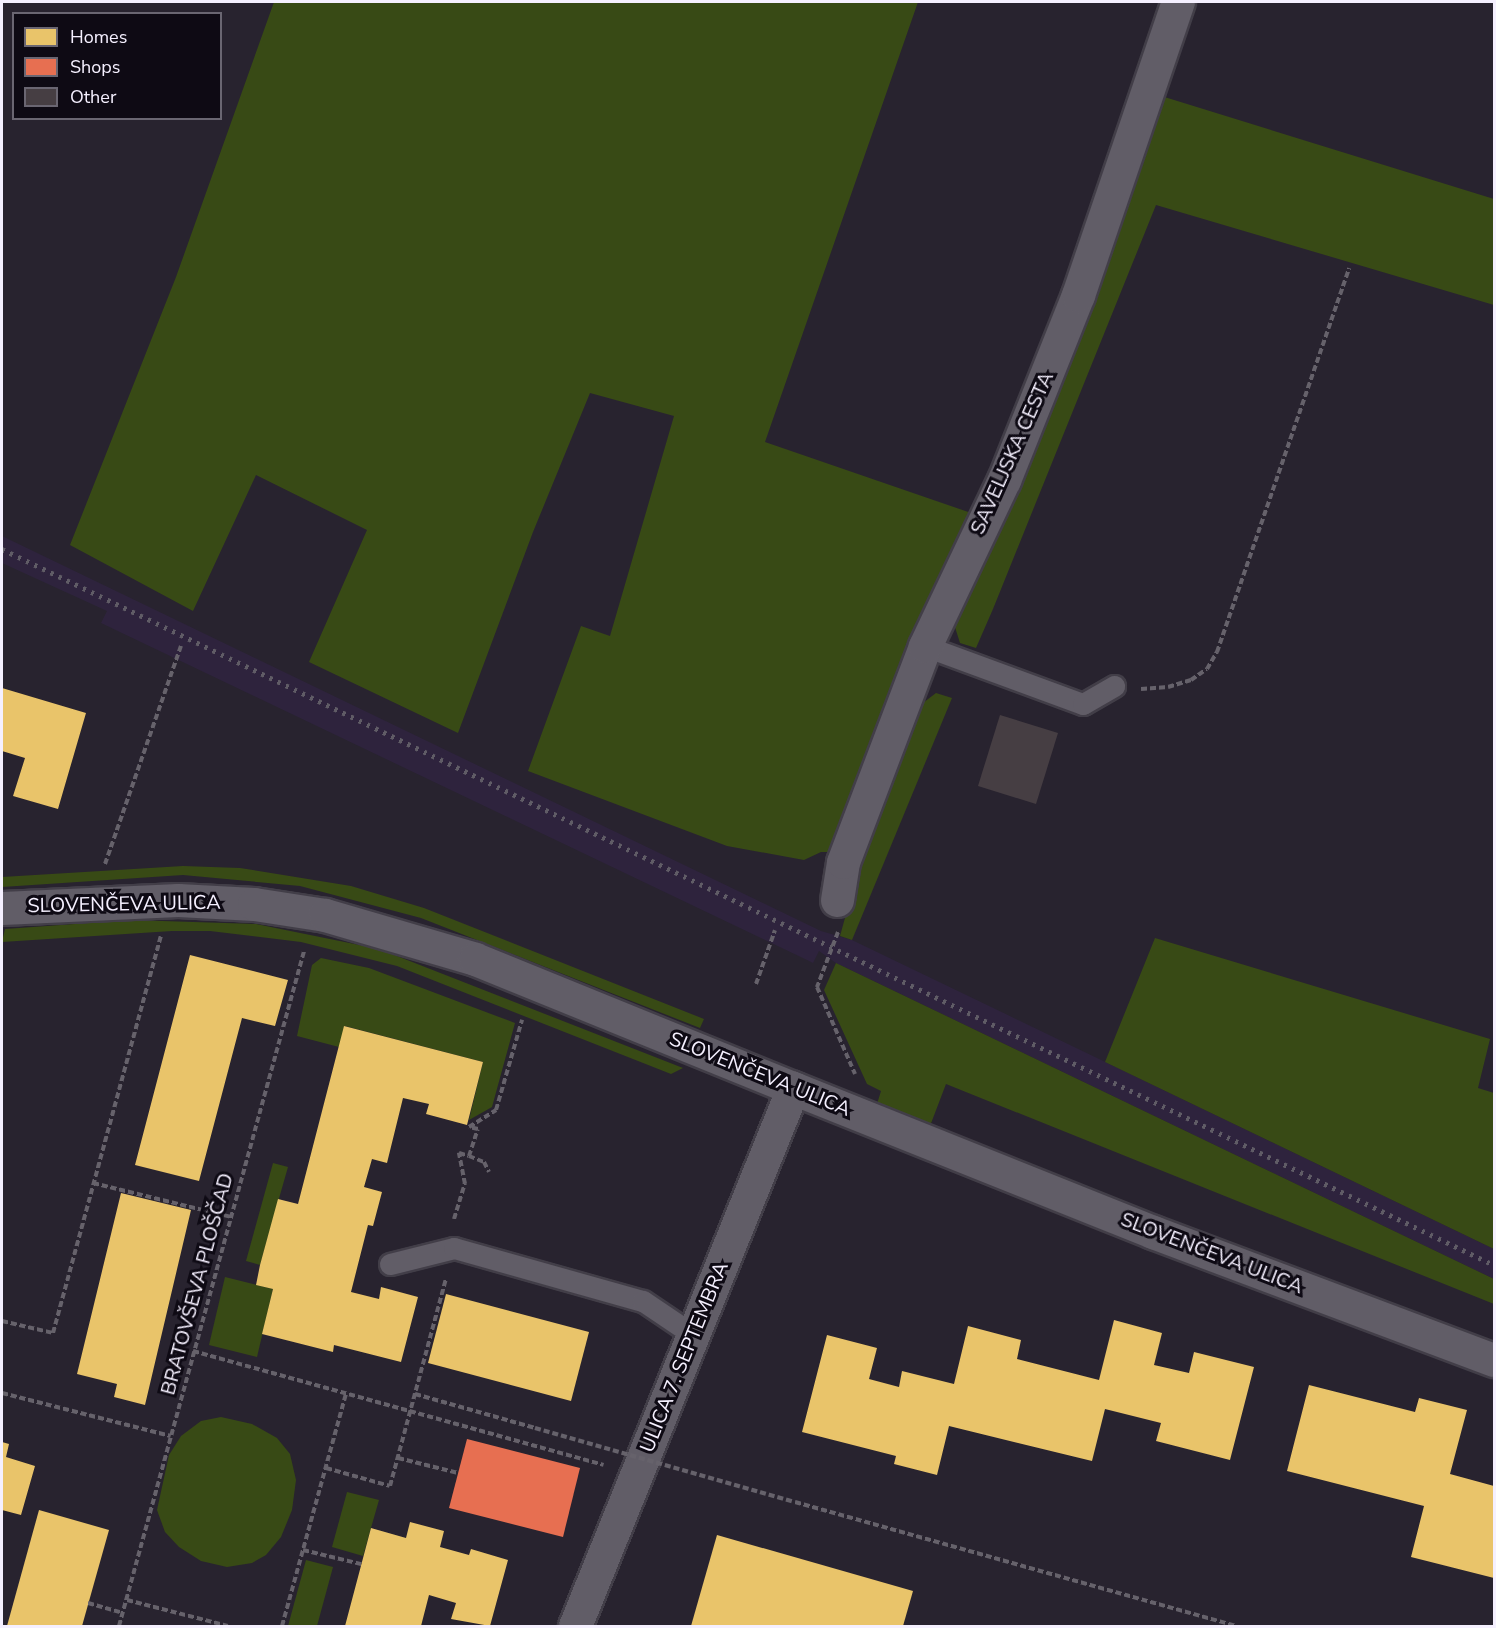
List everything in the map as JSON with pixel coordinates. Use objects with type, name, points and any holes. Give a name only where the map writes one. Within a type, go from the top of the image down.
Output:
[{"type":"street","name":"SAVELJSKA CESTA","points":[[837,900],[843,862],[925,646],[1045,382],[1118,185],[1178,2]]},
{"type":"street","name":"SLOVENČEVA ULICA","points":[[2,908],[178,900],[254,904],[334,916],[475,959],[1153,1232],[1494,1360]]},
{"type":"street","name":"ULICA 7. SEPTEMBRA","points":[[575,1626],[793,1088]]},
{"type":"lane","points":[[925,646],[1083,704],[1114,686]]},
{"type":"lane","points":[[390,1264],[449,1248],[643,1301],[692,1334]]},
{"type":"path","points":[[1114,686],[1168,687],[1207,669],[1217,652],[1349,268]]},
{"type":"path","points":[[105,864],[181,646]]},
{"type":"path","points":[[837,900],[838,935],[817,987],[857,1078],[871,1092],[861,1116]]},
{"type":"path","points":[[756,984],[775,930]]},
{"type":"path","points":[[2,1321],[53,1333],[161,934]]},
{"type":"path","name":"BRATOVŠEVA PLOŠČAD","points":[[119,1626],[304,951]]},
{"type":"path","points":[[470,1156],[478,1129],[469,1127],[496,1110],[522,1020]]},
{"type":"path","points":[[326,1467],[390,1486],[415,1394],[465,1184],[459,1153],[484,1162],[489,1172]]},
{"type":"path","points":[[93,1183],[231,1217]]},
{"type":"path","points":[[193,1351],[636,1474]]},
{"type":"path","points":[[2,1393],[171,1436]]},
{"type":"path","points":[[282,1626],[346,1394]]},
{"type":"path","points":[[415,1394],[1236,1626]]},
{"type":"path","points":[[398,1458],[458,1473]]},
{"type":"path","points":[[303,1551],[362,1564]]},
{"type":"path","points":[[127,1600],[216,1625],[228,1626]]},
{"type":"path","points":[[88,1604],[123,1613]]},
{"type":"shaded area","points":[[2,536],[821,931],[852,940],[1494,1249],[1494,1279],[836,963],[819,951],[813,963],[101,623],[107,611],[2,563]]},
{"type":"green space","points":[[274,2],[918,2],[765,442],[977,515],[835,852],[821,852],[804,860],[727,846],[528,771],[581,626],[610,636],[674,416],[590,393],[533,532],[458,733],[309,662],[367,530],[256,475],[193,611],[70,545],[176,277]]},
{"type":"green space","points":[[1158,95],[1494,199],[1494,305],[1156,205],[976,648],[960,643],[954,624],[960,596]]},
{"type":"green space","points":[[936,693],[952,698],[852,940],[840,936],[864,849],[919,706]]},
{"type":"green space","points":[[183,866],[240,868],[351,886],[424,908],[704,1019],[700,1028],[421,918],[300,886],[183,875],[2,887],[2,877]]},
{"type":"green space","points":[[131,920],[256,924],[379,949],[683,1068],[671,1074],[397,966],[301,942],[210,931],[172,931],[2,942],[5,929]]},
{"type":"green space","points":[[1155,938],[1490,1039],[1478,1088],[1494,1093],[1494,1249],[1105,1062]]},
{"type":"green space","points":[[321,958],[369,968],[515,1023],[492,1107],[469,1120],[483,1062],[345,1026],[339,1047],[297,1036],[312,965]]},
{"type":"green space","points":[[836,963],[1494,1279],[1494,1304],[946,1084],[930,1126],[877,1104],[881,1091],[867,1084],[824,990]]},
{"type":"green space","points":[[273,1163],[288,1167],[260,1265],[246,1261]]},
{"type":"green space","points":[[225,1277],[273,1289],[257,1357],[209,1345]]},
{"type":"green space","points":[[221,1417],[252,1424],[277,1438],[290,1454],[296,1480],[292,1510],[281,1537],[266,1555],[252,1563],[227,1567],[201,1561],[179,1547],[165,1532],[157,1510],[169,1455],[181,1436],[201,1421]]},
{"type":"green space","points":[[347,1492],[379,1500],[363,1556],[332,1547]]},
{"type":"green space","points":[[306,1560],[333,1567],[317,1626],[288,1626]]},
{"type":"building: Homes","points":[[2,688],[86,713],[58,809],[13,796],[25,758],[2,751]]},
{"type":"building: Homes","points":[[190,955],[288,980],[275,1026],[242,1018],[199,1181],[135,1165]]},
{"type":"building: Homes","points":[[344,1026],[483,1062],[467,1125],[426,1114],[429,1104],[403,1098],[387,1163],[372,1159],[364,1187],[382,1192],[373,1226],[368,1225],[351,1292],[379,1299],[381,1287],[418,1297],[401,1362],[334,1345],[333,1352],[262,1334],[273,1289],[256,1285],[260,1265],[278,1199],[298,1204]]},
{"type":"building: Homes","points":[[121,1193],[191,1210],[145,1405],[114,1397],[117,1384],[77,1374]]},
{"type":"building: Homes","points":[[446,1294],[589,1332],[571,1401],[428,1363]]},
{"type":"building: Homes","points":[[1114,1320],[1162,1333],[1154,1365],[1189,1373],[1194,1352],[1254,1367],[1230,1460],[1156,1441],[1161,1423],[1105,1409],[1092,1461],[949,1426],[937,1475],[894,1464],[896,1456],[802,1432],[827,1335],[877,1348],[869,1379],[899,1387],[902,1371],[954,1384],[968,1326],[1021,1340],[1017,1359],[1099,1380]]},
{"type":"building: Homes","points":[[1309,1385],[1415,1412],[1419,1398],[1467,1410],[1450,1474],[1494,1486],[1494,1578],[1411,1557],[1424,1506],[1287,1471]]},
{"type":"building: Homes","points":[[2,1442],[9,1444],[6,1457],[35,1466],[21,1515],[2,1510]]},
{"type":"building: Homes","points":[[39,1510],[109,1530],[82,1626],[7,1626]]},
{"type":"building: Homes","points":[[410,1522],[444,1531],[440,1547],[469,1555],[471,1549],[508,1560],[490,1626],[451,1619],[456,1603],[429,1595],[421,1626],[345,1626],[371,1528],[406,1538]]},
{"type":"building: Homes","points":[[717,1535],[913,1591],[903,1626],[691,1626]]},
{"type":"building: Shops","points":[[467,1439],[580,1468],[563,1537],[449,1508]]},
{"type":"building: Other","points":[[1000,715],[1058,733],[1036,804],[978,786]]},
{"type":"railway","points":[[2,549],[1494,1265]]}]
